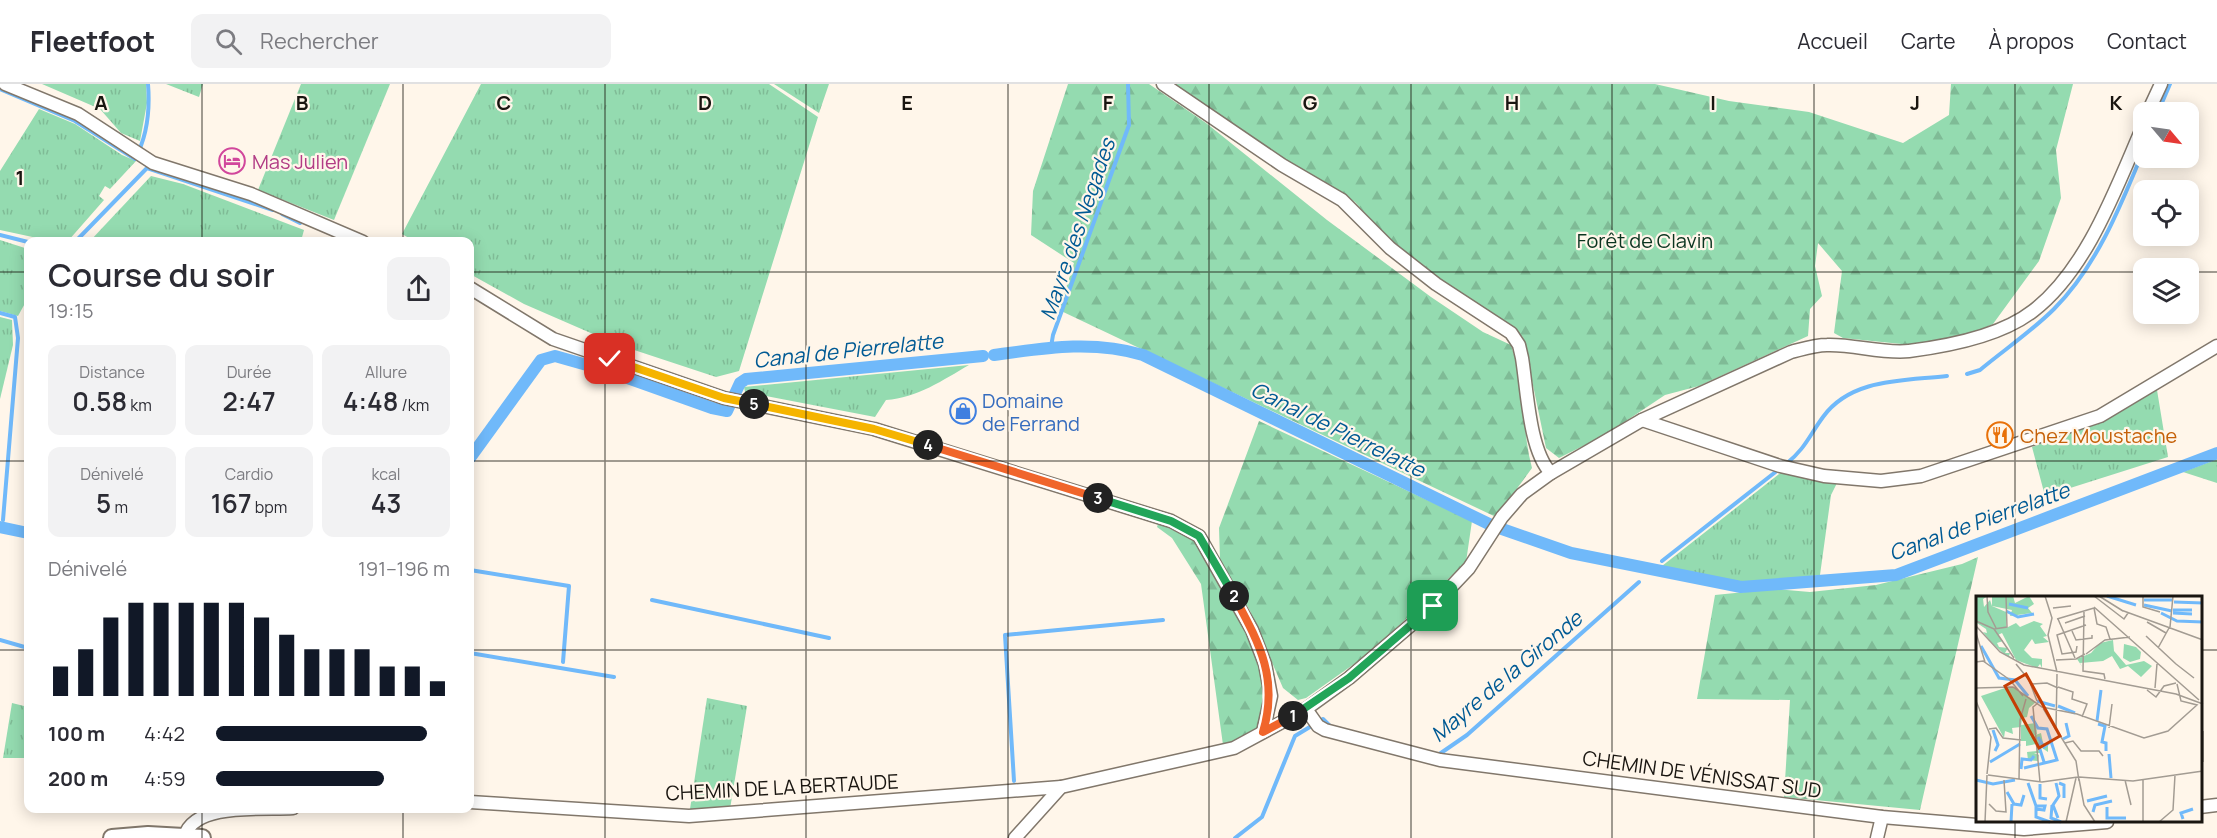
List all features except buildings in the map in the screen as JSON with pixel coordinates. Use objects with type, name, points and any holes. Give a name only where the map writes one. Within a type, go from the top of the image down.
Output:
[{"type":"main road","points":[[112,838],[194,837]]},
{"type":"street","points":[[4,84],[78,114],[153,163],[251,194],[351,237]]},
{"type":"street","points":[[1163,84],[1282,165],[1342,200],[1390,248],[1436,284],[1510,333],[1519,345],[1537,445],[1542,460],[1551,473]]},
{"type":"street","points":[[2153,102],[2161,84]]},
{"type":"street","name":"CHEMIN DE LA BERTAUDE","points":[[474,802],[689,816],[1061,787],[1234,748],[1307,712],[1433,606],[1469,568],[1502,518],[1522,494],[1551,473],[1642,420],[1791,352],[1811,346],[1827,345],[1906,351],[1980,338],[2032,312],[2053,293],[2098,227],[2133,149]]},
{"type":"street","points":[[474,290],[553,339],[724,398],[874,429],[1171,521],[1199,536],[1252,630],[1266,664],[1271,696],[1263,732]]},
{"type":"street","points":[[1642,420],[1780,466],[1824,476],[1891,480],[1921,476],[2100,416],[2217,346]]},
{"type":"street","name":"CHEMIN DE VÉNISSAT SUD","points":[[1307,712],[1318,726],[1440,760],[1882,817],[2024,830],[2097,823]]},
{"type":"street","points":[[1015,838],[1061,787]]},
{"type":"street","points":[[2202,807],[2217,805]]},
{"type":"street","points":[[194,837],[187,829],[196,820],[212,813]]},
{"type":"street","points":[[1877,838],[1882,817]]},
{"type":"green space","points":[[42,84],[146,84],[147,103],[140,141],[121,133],[100,109]]},
{"type":"green space","points":[[166,84],[203,84],[199,97]]},
{"type":"green space","points":[[301,84],[390,84],[334,220],[258,190]]},
{"type":"green space","points":[[481,84],[769,84],[818,117],[739,371],[716,377],[616,344],[524,304],[474,276],[474,237],[407,237],[402,234]]},
{"type":"green space","points":[[774,84],[829,84],[819,113]]},
{"type":"green space","points":[[1068,84],[1149,84],[1206,123],[1327,220],[1431,297],[1483,332],[1511,345],[1519,376],[1532,468],[1496,517],[1059,310],[1074,263],[1031,235],[1033,191]]},
{"type":"green space","name":"Forêt de Clavin","points":[[1173,84],[1655,84],[1729,101],[1809,112],[1903,143],[1949,115],[1951,84],[2073,84],[2056,150],[2061,198],[2039,261],[1993,324],[1963,337],[1911,345],[1843,338],[1834,333],[1842,271],[1818,243],[1815,266],[1822,296],[1810,309],[1808,336],[1699,386],[1665,395],[1605,435],[1559,458],[1546,448],[1523,337],[1400,252],[1355,202],[1328,184],[1281,160]]},
{"type":"green space","points":[[39,109],[75,124],[122,155],[136,161],[110,189],[105,186],[99,196],[104,200],[72,237],[32,237],[0,230],[0,171]]},
{"type":"green space","points":[[151,176],[183,184],[304,230],[302,237],[94,237]]},
{"type":"green space","points":[[0,240],[24,248],[24,305],[18,316],[0,311]]},
{"type":"green space","points":[[0,317],[12,320],[13,345],[0,399]]},
{"type":"green space","points":[[969,365],[919,392],[886,400],[875,417],[745,392],[744,387]]},
{"type":"green space","points":[[2157,390],[2168,457],[2045,496],[2032,447],[2100,422]]},
{"type":"green space","points":[[1259,421],[1472,521],[1466,562],[1371,652],[1306,698],[1298,700],[1283,688],[1250,611],[1220,560],[1219,528]]},
{"type":"green space","points":[[2217,459],[2217,483],[2183,472],[2215,460]]},
{"type":"green space","points":[[1783,471],[1837,483],[1831,495],[1820,575],[1741,584],[1662,566]]},
{"type":"green space","points":[[1159,521],[1197,539],[1248,633],[1262,672],[1263,713],[1259,730],[1223,745],[1201,584],[1172,538],[1157,527]]},
{"type":"green space","points":[[1978,557],[1920,810],[1784,797],[1790,700],[1697,699],[1715,595],[1775,589],[1810,592],[1876,585],[1962,564]]},
{"type":"green space","points":[[707,698],[747,706],[730,809],[690,809]]},
{"type":"green space","points":[[12,703],[24,706],[24,758],[3,758]]},
{"type":"waterway","points":[[0,89],[75,121],[135,159],[147,123],[148,84]]},
{"type":"waterway","name":"Mayre des Negades","points":[[1051,347],[1053,335],[1129,125],[1128,84]]},
{"type":"waterway","name":"Mayre de la Gironde","points":[[2162,102],[2170,84]]},
{"type":"waterway","points":[[80,237],[147,168],[273,210]]},
{"type":"waterway","name":"Mayre de la Gironde","points":[[1967,374],[1980,370],[2027,333],[2069,292],[2083,274],[2106,234],[2136,168]]},
{"type":"waterway","points":[[282,214],[300,223]]},
{"type":"waterway","points":[[0,235],[24,241]]},
{"type":"waterway","points":[[0,313],[15,317],[18,338],[3,520]]},
{"type":"waterway","name":"Canal de Pierrelatte","points":[[994,355],[1069,347],[1106,348],[1143,355],[1489,524]]},
{"type":"waterway","name":"Canal de Pierrelatte","points":[[474,452],[541,360],[555,356],[608,371],[712,408],[727,411],[740,383],[746,379],[983,356]]},
{"type":"waterway","name":"Mayre de la Gironde","points":[[1786,464],[1802,448],[1823,417],[1835,404],[1848,395],[1879,384],[1947,376]]},
{"type":"waterway","name":"Canal de Pierrelatte","points":[[1502,529],[1571,553],[1741,587],[1896,575],[2217,453]]},
{"type":"waterway","name":"Mayre de la Gironde","points":[[1662,561],[1778,470]]},
{"type":"waterway","name":"Canal de Pierrelatte","points":[[0,527],[24,532]]},
{"type":"waterway","points":[[474,571],[569,586],[563,662]]},
{"type":"waterway","name":"Mayre de la Gironde","points":[[1438,755],[1467,735],[1639,582]]},
{"type":"waterway","points":[[652,600],[829,638]]},
{"type":"waterway","points":[[1014,781],[1005,635],[1163,620]]},
{"type":"waterway","points":[[0,640],[24,647]]},
{"type":"waterway","points":[[474,654],[614,677]]},
{"type":"waterway","name":"Mayre de la Gironde","points":[[1235,838],[1262,817],[1295,736],[1323,719],[1332,728]]},
{"type":"place","name":"Mas Julien","points":[[232,161]]},
{"type":"place","name":"Domaine de Ferrand","points":[[963,411]]},
{"type":"place","name":"Chez Moustache","points":[[2000,435]]},
{"type":"route","points":[[610,359],[724,398],[874,429],[1171,521],[1199,536],[1252,630],[1266,664],[1271,696],[1263,732],[1306,709],[1349,678],[1433,606]]}]
